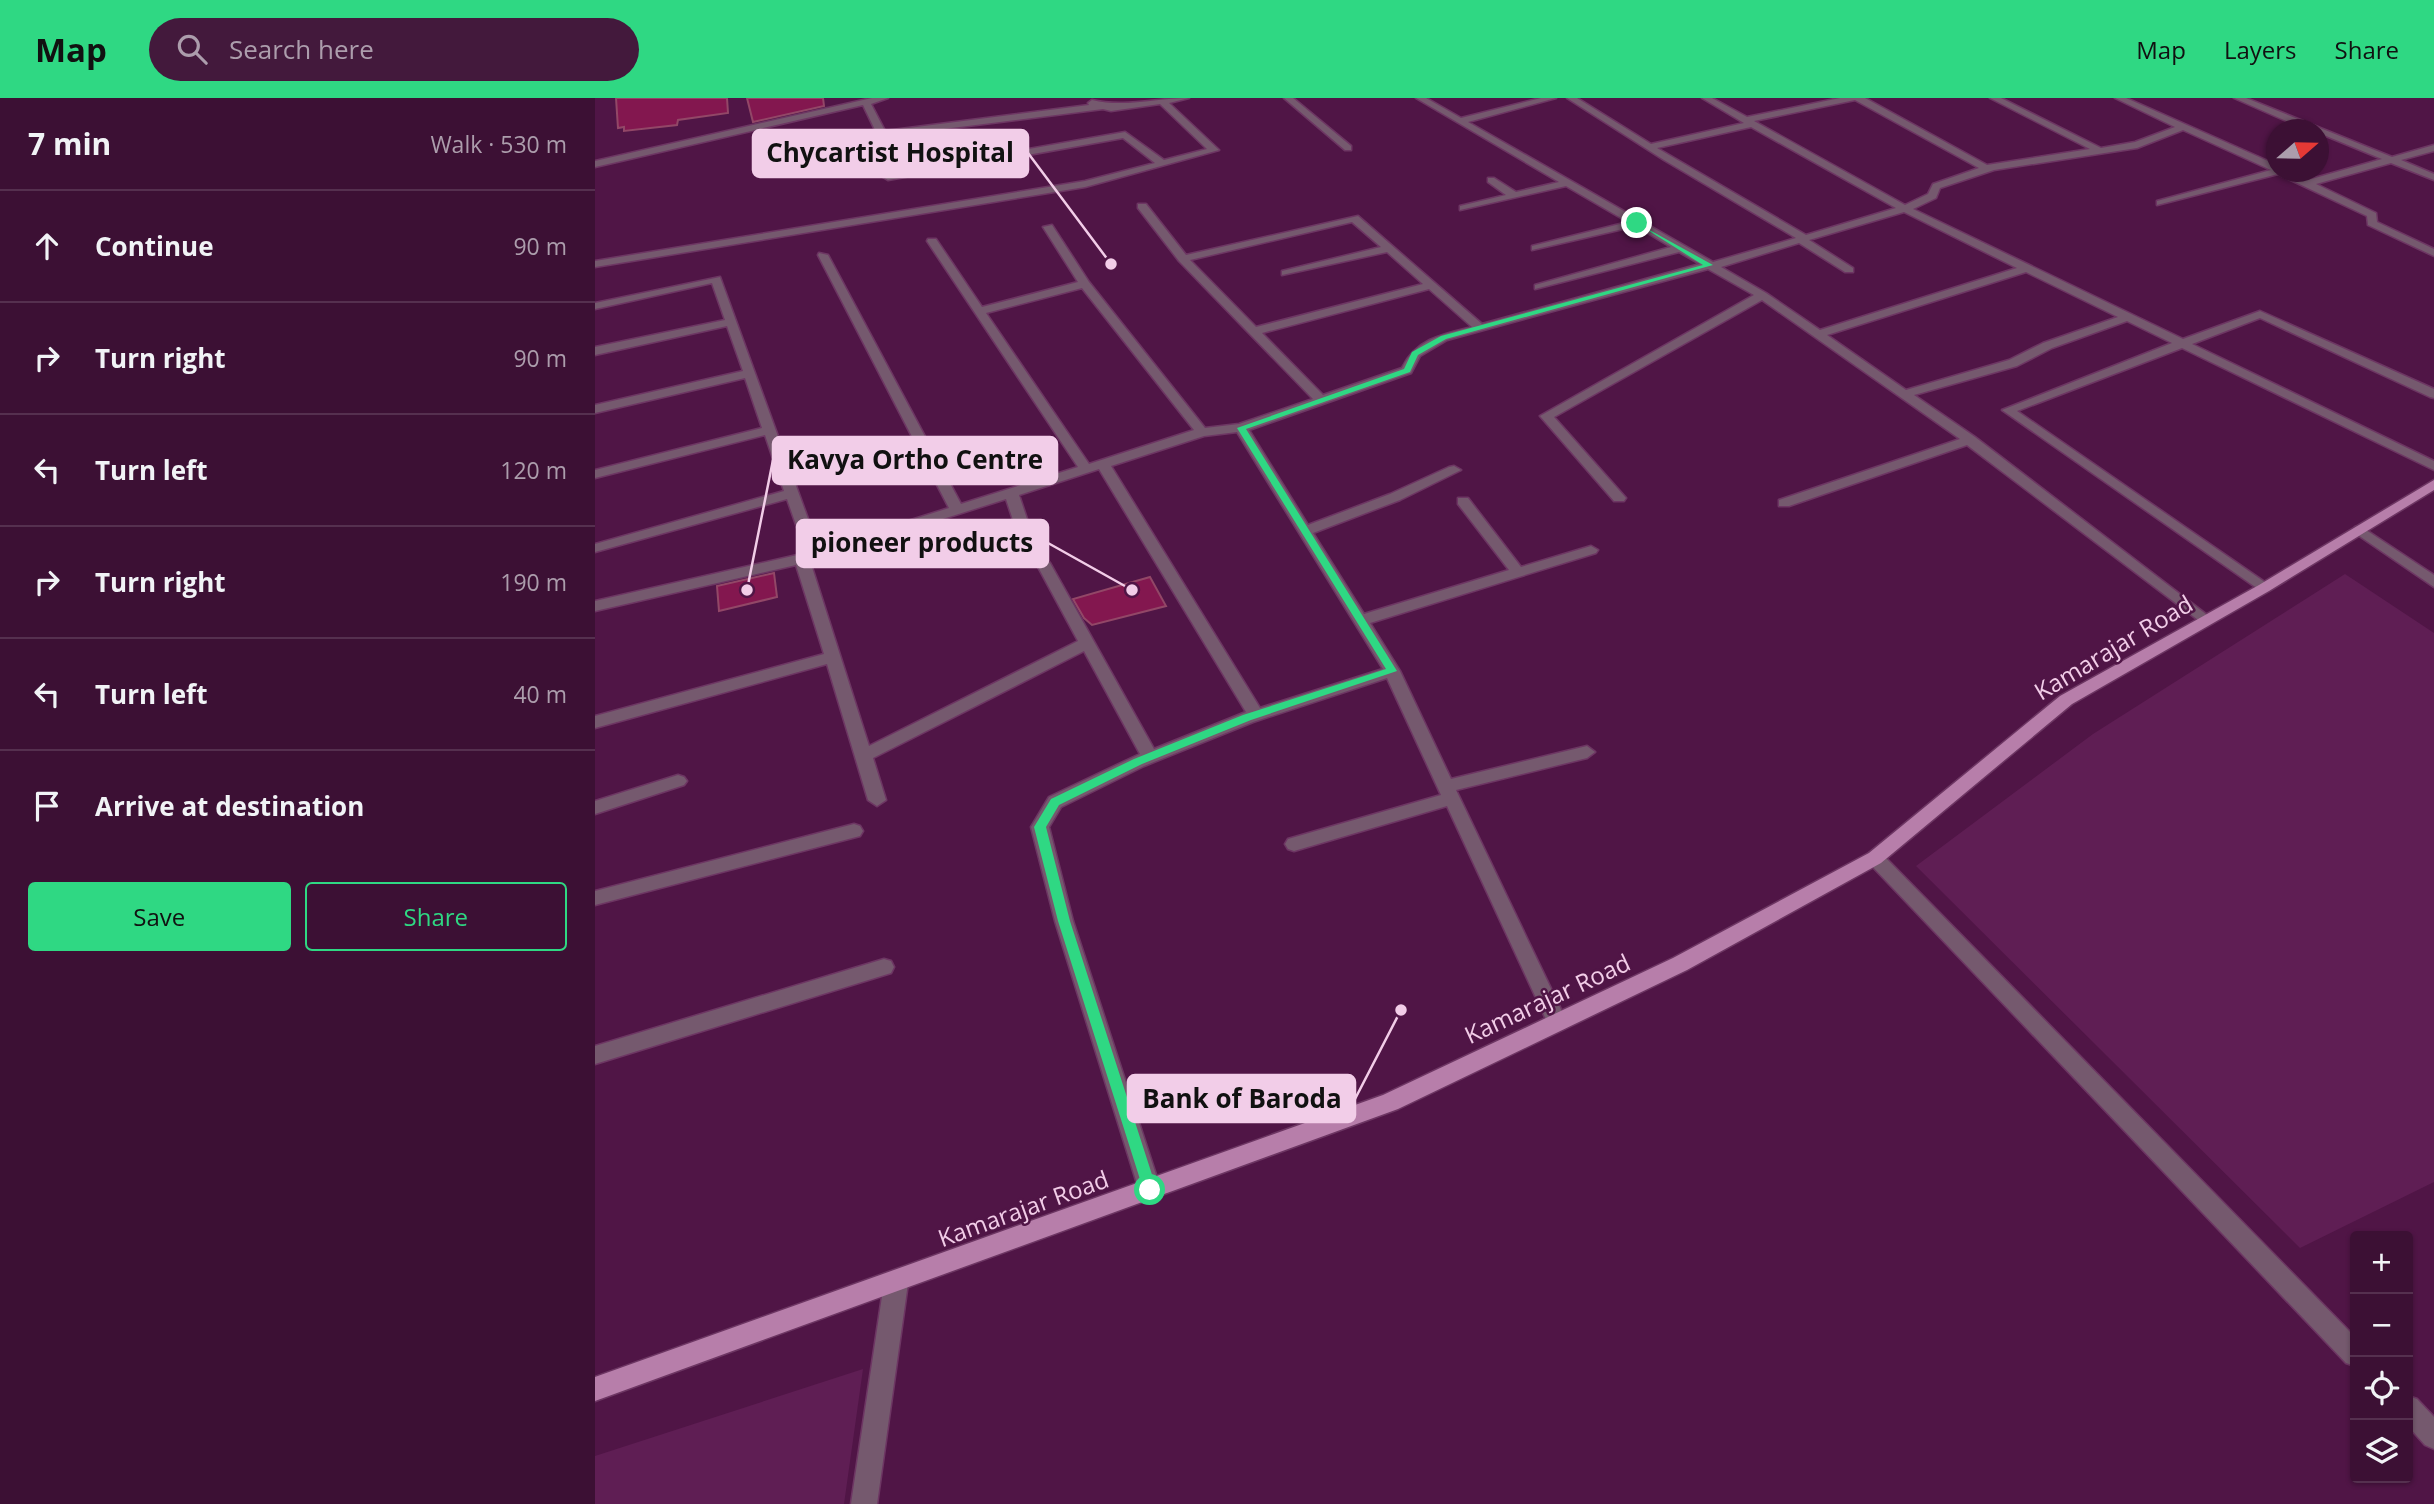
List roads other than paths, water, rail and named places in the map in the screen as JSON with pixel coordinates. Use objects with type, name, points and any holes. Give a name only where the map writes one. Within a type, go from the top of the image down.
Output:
[{"type":"main road","name":"Kamarajar Road","points":[[595,1389],[896,1283],[1390,1102],[1680,964],[1875,858],[2066,700],[2264,588],[2434,484]]},
{"type":"street","points":[[595,164],[884,98]]},
{"type":"street","points":[[1077,98],[1107,111]]},
{"type":"street","points":[[882,134],[1107,111],[1185,98]]},
{"type":"street","points":[[1288,98],[1348,148]]},
{"type":"street","points":[[1420,98],[1762,295],[1970,440],[2206,621]]},
{"type":"street","points":[[1460,121],[1552,98]]},
{"type":"street","points":[[1571,98],[1803,239],[1849,270]]},
{"type":"street","points":[[1706,98],[1905,209],[2434,466]]},
{"type":"street","points":[[1649,147],[1856,98],[1987,169]]},
{"type":"street","points":[[1994,98],[2103,152]]},
{"type":"street","points":[[2119,98],[2266,165]]},
{"type":"street","points":[[2238,98],[2290,119]]},
{"type":"street","points":[[866,102],[882,134],[888,177],[1125,135]]},
{"type":"street","points":[[595,264],[1085,184],[1214,150],[1163,102]]},
{"type":"street","points":[[1116,127],[1162,163]]},
{"type":"street","points":[[595,606],[808,557],[1202,432],[1241,428],[1407,370],[1415,354],[1427,344],[1478,326],[1710,266],[1905,209],[1932,196],[1936,186],[1987,169],[2041,158],[2103,152],[2137,145],[2183,127]]},
{"type":"street","points":[[2329,135],[2434,177]]},
{"type":"street","points":[[2307,183],[2434,148]]},
{"type":"street","points":[[2161,204],[2266,174]]},
{"type":"street","points":[[1491,180],[1515,196]]},
{"type":"street","points":[[1464,208],[1568,183]]},
{"type":"street","points":[[2307,183],[2372,215],[2372,223],[2389,233],[2434,253]]},
{"type":"street","points":[[1142,206],[1183,259],[1321,400]]},
{"type":"street","points":[[1183,259],[1354,218],[1478,326]]},
{"type":"street","points":[[1536,248],[1637,223]]},
{"type":"street","points":[[1048,227],[1086,284],[1202,432]]},
{"type":"street","points":[[932,241],[1086,469]]},
{"type":"street","points":[[1286,273],[1390,248]]},
{"type":"street","points":[[1539,287],[1680,248]]},
{"type":"street","points":[[823,255],[957,510]]},
{"type":"street","points":[[1818,334],[2028,268]]},
{"type":"street","points":[[595,306],[716,279],[792,493],[832,657],[877,800]]},
{"type":"street","points":[[978,311],[1086,284]]},
{"type":"street","points":[[1255,331],[1432,285]]},
{"type":"street","points":[[1619,498],[1546,416],[1762,295]]},
{"type":"street","points":[[2264,588],[2008,410],[2260,314],[2434,394]]},
{"type":"street","points":[[1905,394],[2013,363],[2016,358],[2032,351],[2129,317]]},
{"type":"street","points":[[595,351],[731,322]]},
{"type":"street","points":[[595,409],[749,373]]},
{"type":"street","points":[[1241,428],[1307,530],[1392,671],[1557,1023]]},
{"type":"street","points":[[595,474],[769,430]]},
{"type":"street","points":[[1784,503],[1970,440]]},
{"type":"street","points":[[1103,464],[1256,715]]},
{"type":"street","points":[[1307,530],[1395,497],[1454,470]]},
{"type":"street","points":[[595,548],[792,493]]},
{"type":"street","points":[[1011,494],[1030,550],[1043,563],[1150,757]]},
{"type":"street","points":[[1462,501],[1518,572]]},
{"type":"street","points":[[2360,530],[2434,582]]},
{"type":"street","points":[[1362,620],[1591,550]]},
{"type":"street","points":[[863,756],[1087,643]]},
{"type":"street","points":[[595,722],[832,657]]},
{"type":"street","points":[[1150,1190],[1064,921],[1040,827],[1055,802],[1150,757],[1256,715],[1392,671]]},
{"type":"street","points":[[1294,844],[1449,792],[1587,752]]},
{"type":"street","points":[[595,808],[678,780]]},
{"type":"street","points":[[595,898],[854,831]]},
{"type":"street","points":[[1875,858],[2350,1349]]},
{"type":"street","points":[[595,1055],[884,967]]},
{"type":"street","points":[[864,1504],[896,1283]]},
{"type":"street","points":[[2413,1413],[2434,1436]]},
{"type":"place","name":"Chycartist Hospital","points":[[1111,264]]},
{"type":"place","name":"Kavya Ortho Centre","points":[[747,590]]},
{"type":"place","name":"pioneer products","points":[[1132,590]]},
{"type":"place","name":"Bank of Baroda","points":[[1401,1010]]}]
